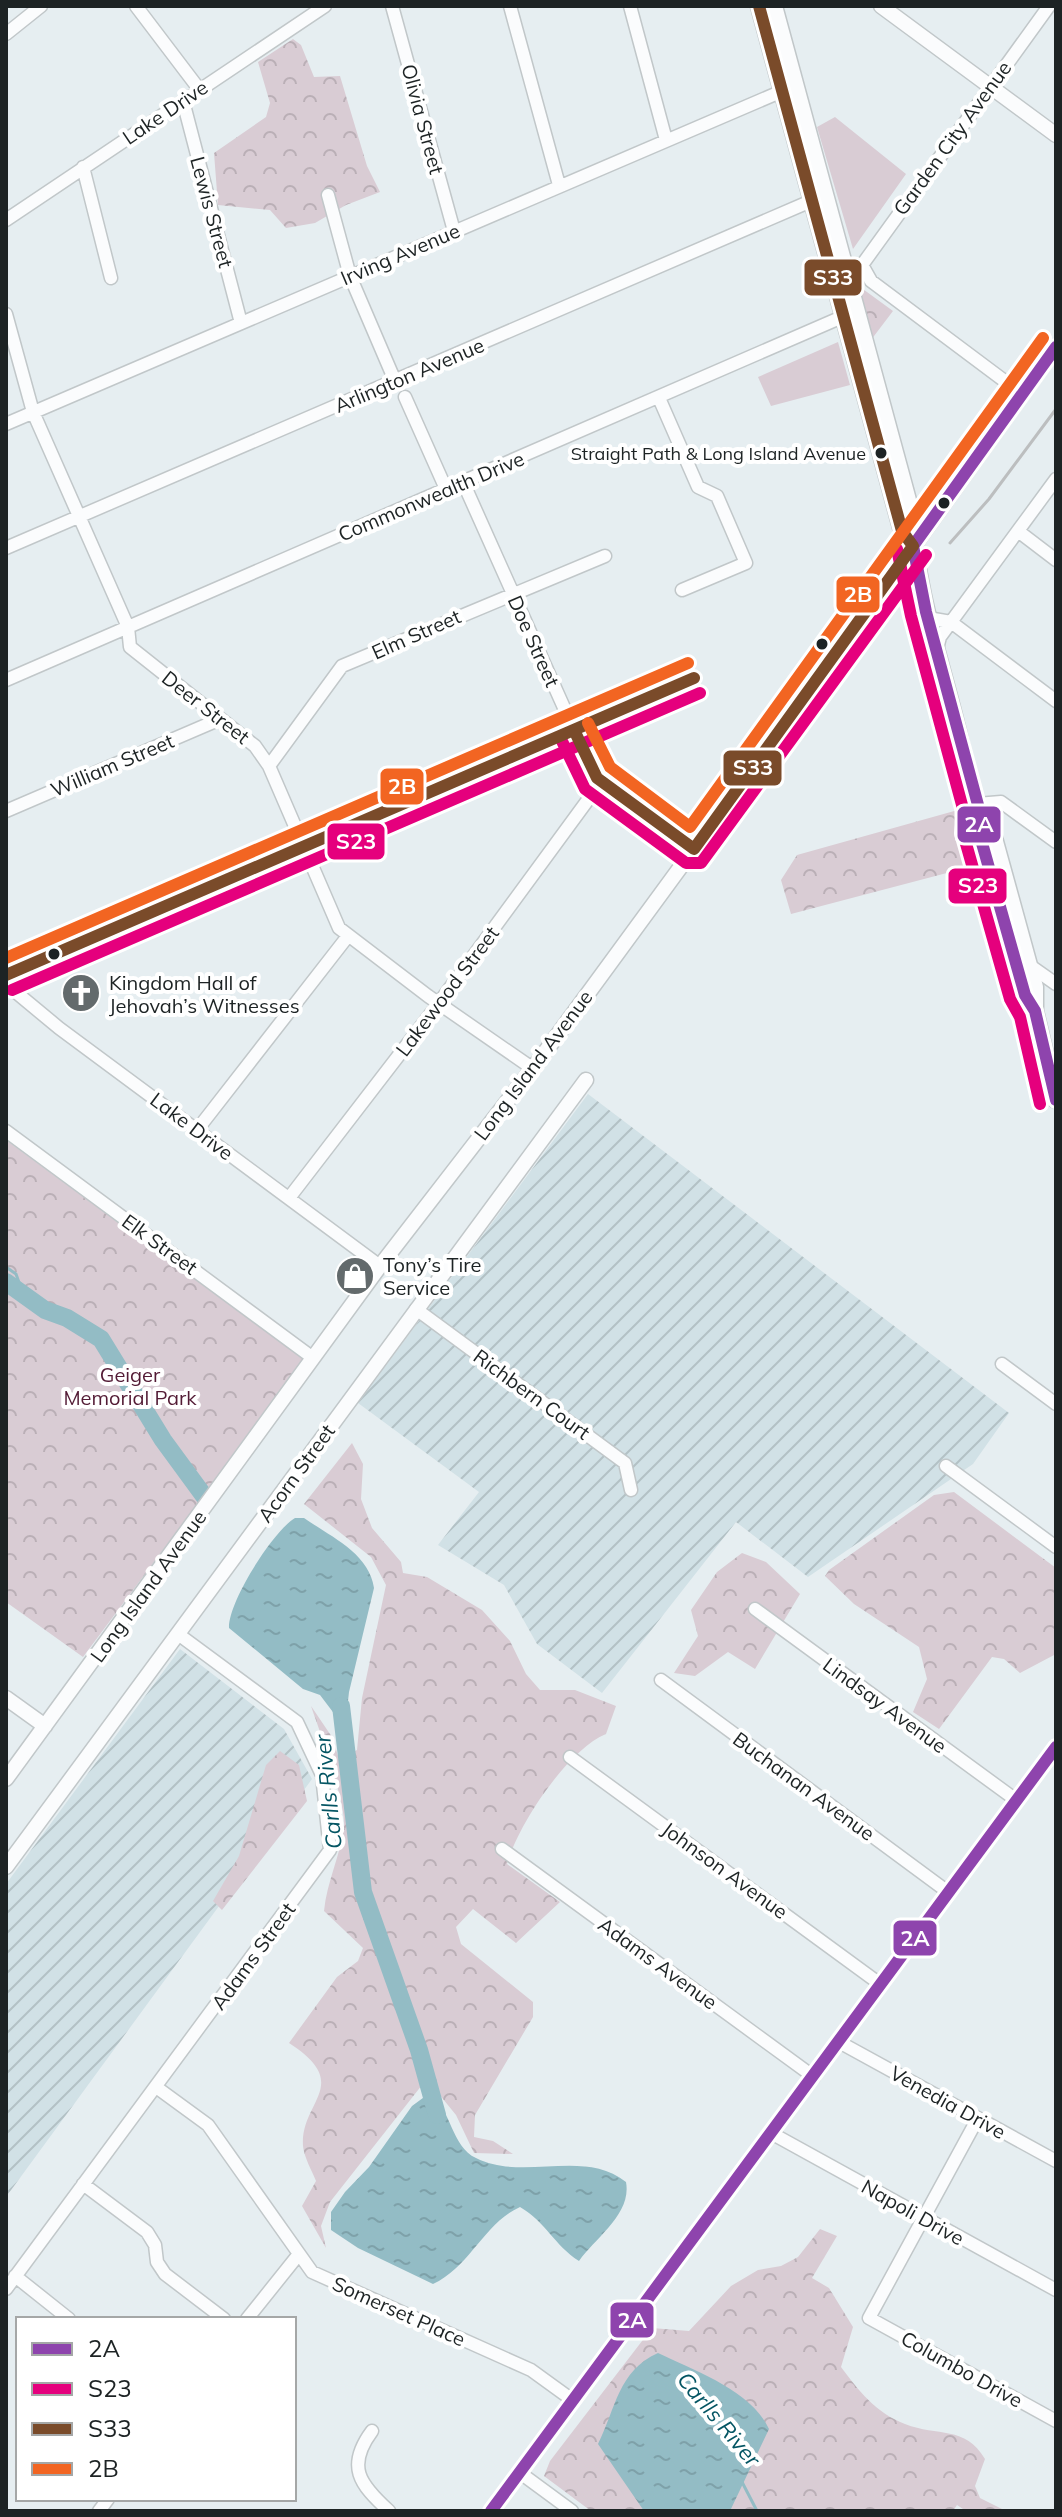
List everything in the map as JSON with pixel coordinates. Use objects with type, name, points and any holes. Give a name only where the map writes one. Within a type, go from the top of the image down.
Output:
[{"type":"main road","points":[[759,6],[788,90],[850,314],[902,531],[913,546],[928,618],[979,810],[978,829],[1012,956],[1025,995],[1035,1011]]},
{"type":"main road","points":[[774,6],[811,201],[850,314]]},
{"type":"main road","points":[[979,810],[991,827],[1029,965],[1035,1011],[1056,1096]]},
{"type":"street","points":[[7,30],[41,6]]},
{"type":"street","points":[[136,6],[199,89]]},
{"type":"street","name":"Lake Drive","points":[[6,220],[325,6]]},
{"type":"street","name":"Olivia Street","points":[[392,6],[454,231]]},
{"type":"street","points":[[510,6],[559,185]]},
{"type":"street","points":[[630,6],[666,140]]},
{"type":"street","points":[[881,6],[1056,135]]},
{"type":"street","name":"Garden City Avenue","points":[[1022,394],[863,271],[862,262],[1049,6]]},
{"type":"street","name":"Irving Avenue","points":[[6,424],[559,185],[788,90]]},
{"type":"street","name":"Lewis Street","points":[[183,101],[241,323]]},
{"type":"street","points":[[83,167],[111,278]]},
{"type":"street","points":[[328,195],[350,276],[395,381]]},
{"type":"street","name":"Arlington Avenue","points":[[6,548],[811,201]]},
{"type":"street","name":"Deer Street","points":[[6,314],[33,412],[128,627],[130,647],[218,720],[255,746],[269,766],[338,925],[348,936],[532,1068]]},
{"type":"street","name":"Commonwealth Drive","points":[[6,680],[850,314]]},
{"type":"street","name":"Long Island Avenue","points":[[6,1779],[380,1266],[694,849],[1056,347]]},
{"type":"street","points":[[405,397],[446,489]]},
{"type":"street","points":[[659,398],[698,487],[717,496],[746,563],[682,590]]},
{"type":"street","points":[[937,650],[940,637],[1056,479]]},
{"type":"street","name":"Doe Street","points":[[463,482],[574,730],[601,782],[694,849]]},
{"type":"street","points":[[1018,531],[1056,560]]},
{"type":"street","name":"Elm Street","points":[[269,766],[342,666],[512,592],[605,556]]},
{"type":"street","points":[[928,618],[951,622],[1056,701]]},
{"type":"street","points":[[6,975],[694,678]]},
{"type":"street","name":"William Street","points":[[6,811],[218,720]]},
{"type":"street","name":"Lakewood Street","points":[[289,1198],[439,1003],[601,782]]},
{"type":"street","points":[[979,810],[1001,802],[1056,842]]},
{"type":"street","points":[[197,1130],[348,936]]},
{"type":"street","points":[[1029,965],[1056,984]]},
{"type":"street","name":"Lake Drive","points":[[6,984],[59,1028],[380,1266]]},
{"type":"street","name":"Acorn Street","points":[[6,1867],[586,1080]]},
{"type":"street","name":"Elk Street","points":[[6,1131],[313,1358]]},
{"type":"street","name":"Richbern Court","points":[[416,1309],[625,1463],[631,1490]]},
{"type":"street","points":[[1002,1364],[1056,1404]]},
{"type":"street","points":[[946,1466],[1056,1547]]},
{"type":"street","name":"Lindsay Avenue","points":[[755,1609],[1016,1800]]},
{"type":"street","name":"Adams Street","points":[[6,2289],[330,1850],[322,1775],[297,1722],[178,1634]]},
{"type":"street","name":"Buchanan Avenue","points":[[661,1680],[948,1892]]},
{"type":"street","points":[[6,1698],[45,1726]]},
{"type":"street","points":[[491,2511],[1056,1747]]},
{"type":"street","name":"Johnson Avenue","points":[[570,1757],[880,1984]]},
{"type":"street","name":"Adams Avenue","points":[[502,1849],[814,2077]]},
{"type":"street","name":"Venedia Drive","points":[[839,2042],[1056,2161]]},
{"type":"street","name":"Somerset Place","points":[[156,2087],[208,2125],[312,2272],[531,2370],[571,2399]]},
{"type":"street","points":[[923,2218],[978,2118]]},
{"type":"street","name":"Napoli Drive","points":[[771,2133],[1056,2290]]},
{"type":"street","points":[[83,2184],[147,2232],[155,2245],[157,2262],[165,2274],[221,2317]]},
{"type":"street","name":"Columbo Drive","points":[[923,2218],[869,2318],[1056,2421]]},
{"type":"street","points":[[249,2317],[299,2254]]},
{"type":"street","points":[[15,2276],[66,2317]]},
{"type":"street","points":[[372,2431],[359,2448],[356,2468],[364,2484],[389,2511]]},
{"type":"street","points":[[519,2472],[572,2511]]},
{"type":"shaded area","points":[[588,1094],[1009,1413],[973,1464],[808,1577],[736,1522],[602,1693],[537,1644],[504,1585],[438,1545],[479,1492],[358,1403]]},
{"type":"shaded area","points":[[180,1649],[284,1729],[312,1779],[6,2197],[6,1884]]},
{"type":"green space","points":[[293,39],[301,45],[314,77],[340,76],[367,166],[380,192],[346,205],[315,223],[286,228],[270,210],[218,205],[214,153],[266,117],[270,103],[258,62]]},
{"type":"green space","points":[[835,117],[906,174],[853,249],[817,127]]},
{"type":"green space","points":[[856,284],[893,311],[871,340]]},
{"type":"green space","points":[[838,342],[850,385],[771,406],[758,377]]},
{"type":"green space","points":[[965,808],[981,864],[791,914],[781,880],[797,855]]},
{"type":"green space","name":"Geiger Memorial Park","points":[[6,1140],[305,1360],[83,1657],[6,1602]]},
{"type":"green space","points":[[352,1443],[363,1464],[361,1499],[372,1528],[401,1562],[403,1573],[427,1577],[482,1610],[510,1641],[526,1674],[540,1690],[575,1690],[616,1706],[606,1734],[576,1756],[546,1790],[522,1829],[507,1864],[560,1902],[516,1943],[473,1909],[456,1927],[461,1944],[533,2002],[533,2017],[475,2115],[474,2137],[493,2141],[513,2154],[474,2153],[456,2115],[434,2088],[432,2079],[422,2085],[330,2202],[321,2226],[326,2248],[302,2206],[316,2181],[303,2146],[304,2130],[321,2082],[318,2070],[289,2043],[337,1977],[358,1961],[363,1948],[324,1911],[342,1838],[344,1816],[332,1767],[311,1706],[332,1737],[339,1759],[357,1750],[362,1698],[386,1585],[371,1557],[304,1504]]},
{"type":"green space","points":[[954,1492],[1056,1568],[1056,1654],[1020,1673],[1004,1659],[992,1657],[939,1729],[913,1712],[927,1679],[919,1647],[854,1604],[825,1576],[829,1570],[934,1495]]},
{"type":"green space","points":[[742,1553],[766,1562],[800,1594],[755,1669],[728,1652],[695,1676],[674,1673],[698,1636],[691,1610],[717,1572]]},
{"type":"green space","points":[[280,1751],[299,1765],[307,1801],[222,1910],[213,1901],[239,1856],[266,1765]]},
{"type":"green space","points":[[820,2229],[837,2236],[812,2278],[829,2288],[853,2327],[841,2367],[861,2392],[885,2414],[917,2428],[960,2436],[969,2441],[985,2459],[975,2486],[980,2498],[1006,2511],[966,2511],[957,2505],[953,2511],[591,2511],[544,2476],[550,2461],[652,2328],[689,2331],[731,2286],[758,2270],[781,2266],[798,2257]]},
{"type":"water","points":[[295,1518],[304,1518],[357,1555],[371,1576],[374,1588],[349,1692],[345,1728],[320,1695],[303,1689],[229,1628],[236,1602],[253,1568],[275,1537]]},
{"type":"water","points":[[431,2092],[443,2108],[456,2137],[476,2158],[494,2165],[514,2167],[591,2167],[609,2172],[626,2182],[626,2194],[618,2215],[579,2261],[520,2207],[496,2223],[457,2267],[433,2284],[358,2248],[331,2230],[331,2212],[345,2192],[369,2167],[412,2106]]},
{"type":"water","points":[[658,2353],[736,2393],[761,2415],[769,2429],[730,2511],[644,2511],[598,2444],[626,2380],[634,2370]]},
{"type":"waterway","points":[[6,1267],[16,1274],[22,1291]]},
{"type":"waterway","name":"Carlls River","points":[[6,1282],[45,1310],[67,1318],[101,1339],[163,1440],[204,1496]]},
{"type":"waterway","name":"Carlls River","points":[[341,1706],[363,1892],[419,2050],[437,2115]]},
{"type":"waterway","name":"Carlls River","points":[[742,2482],[757,2511]]},
{"type":"railway","points":[[950,543],[989,499],[1056,409]]},
{"type":"transit line","name":"S33","points":[[759,6],[902,531],[913,546]]},
{"type":"transit line","name":"2B","points":[[588,723],[610,767],[690,827],[1043,338]]},
{"type":"transit line","name":"2A","points":[[913,546],[1056,347]]},
{"type":"transit line","name":"2A","points":[[913,546],[926,612],[981,816],[978,829],[1025,995],[1035,1011],[1056,1100]]},
{"type":"transit line","name":"S33","points":[[574,730],[597,778],[694,849],[913,546]]},
{"type":"transit line","name":"S23","points":[[897,549],[911,616],[965,816],[963,833],[1010,999],[1020,1017],[1040,1104]]},
{"type":"transit line","name":"S23","points":[[560,737],[585,789],[686,863],[701,863],[926,555]]},
{"type":"transit line","name":"2B","points":[[6,958],[688,663]]},
{"type":"transit line","name":"S33","points":[[6,975],[694,678]]},
{"type":"transit line","name":"S23","points":[[12,990],[700,693]]},
{"type":"transit line","name":"2A","points":[[491,2511],[1056,1747]]},
{"type":"place","name":"Straight Path & Long Island Avenue","points":[[881,453]]},
{"type":"place","name":"Kingdom Hall of Jehovah’s Witnesses","points":[[81,993]]},
{"type":"place","name":"Tony’s Tire Service","points":[[355,1276]]}]
